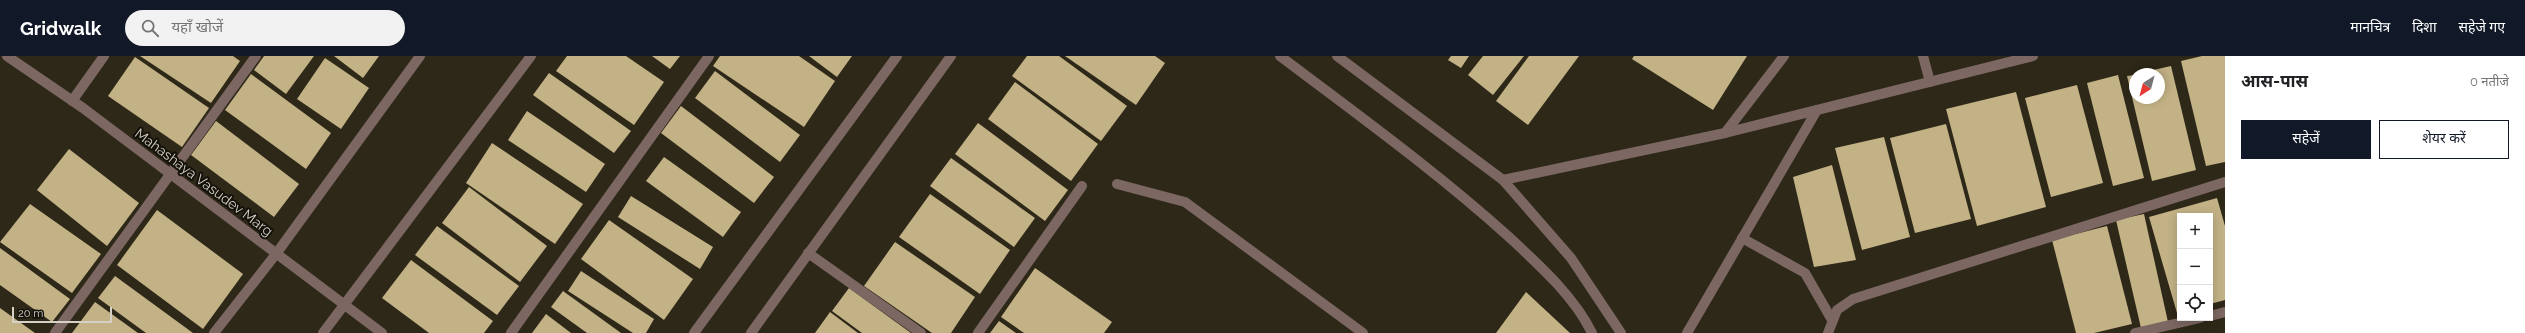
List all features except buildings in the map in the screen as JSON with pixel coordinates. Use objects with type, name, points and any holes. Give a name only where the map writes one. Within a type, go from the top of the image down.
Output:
[{"type":"street","name":"Mahashaya Vasudev Marg","points":[[7,56],[72,101],[382,333]]},
{"type":"street","points":[[72,101],[104,56]]},
{"type":"street","points":[[55,333],[256,56]]},
{"type":"street","points":[[214,333],[276,254],[420,56]]},
{"type":"street","points":[[323,333],[531,56]]},
{"type":"street","points":[[511,333],[709,56]]},
{"type":"street","points":[[694,333],[897,56]]},
{"type":"street","points":[[751,333],[951,56]]},
{"type":"street","points":[[1280,56],[1448,183],[1490,220],[1561,289],[1592,333]]},
{"type":"street","points":[[1337,56],[1503,180],[1571,258],[1621,333]]},
{"type":"street","points":[[1726,133],[1784,56]]},
{"type":"street","points":[[1923,56],[1930,82]]},
{"type":"street","points":[[1503,180],[1726,133],[2033,56]]},
{"type":"street","points":[[1687,333],[1817,110]]},
{"type":"street","points":[[1828,333],[1832,320],[1844,304],[1853,299],[2225,182]]},
{"type":"street","points":[[1117,184],[1185,202],[1363,333]]},
{"type":"street","points":[[978,333],[1082,186]]},
{"type":"street","points":[[1742,238],[1805,273],[1832,320]]},
{"type":"street","points":[[808,253],[921,333]]},
{"type":"street","points":[[2213,315],[2225,312]]},
{"type":"street","points":[[2135,333],[2187,321]]}]
